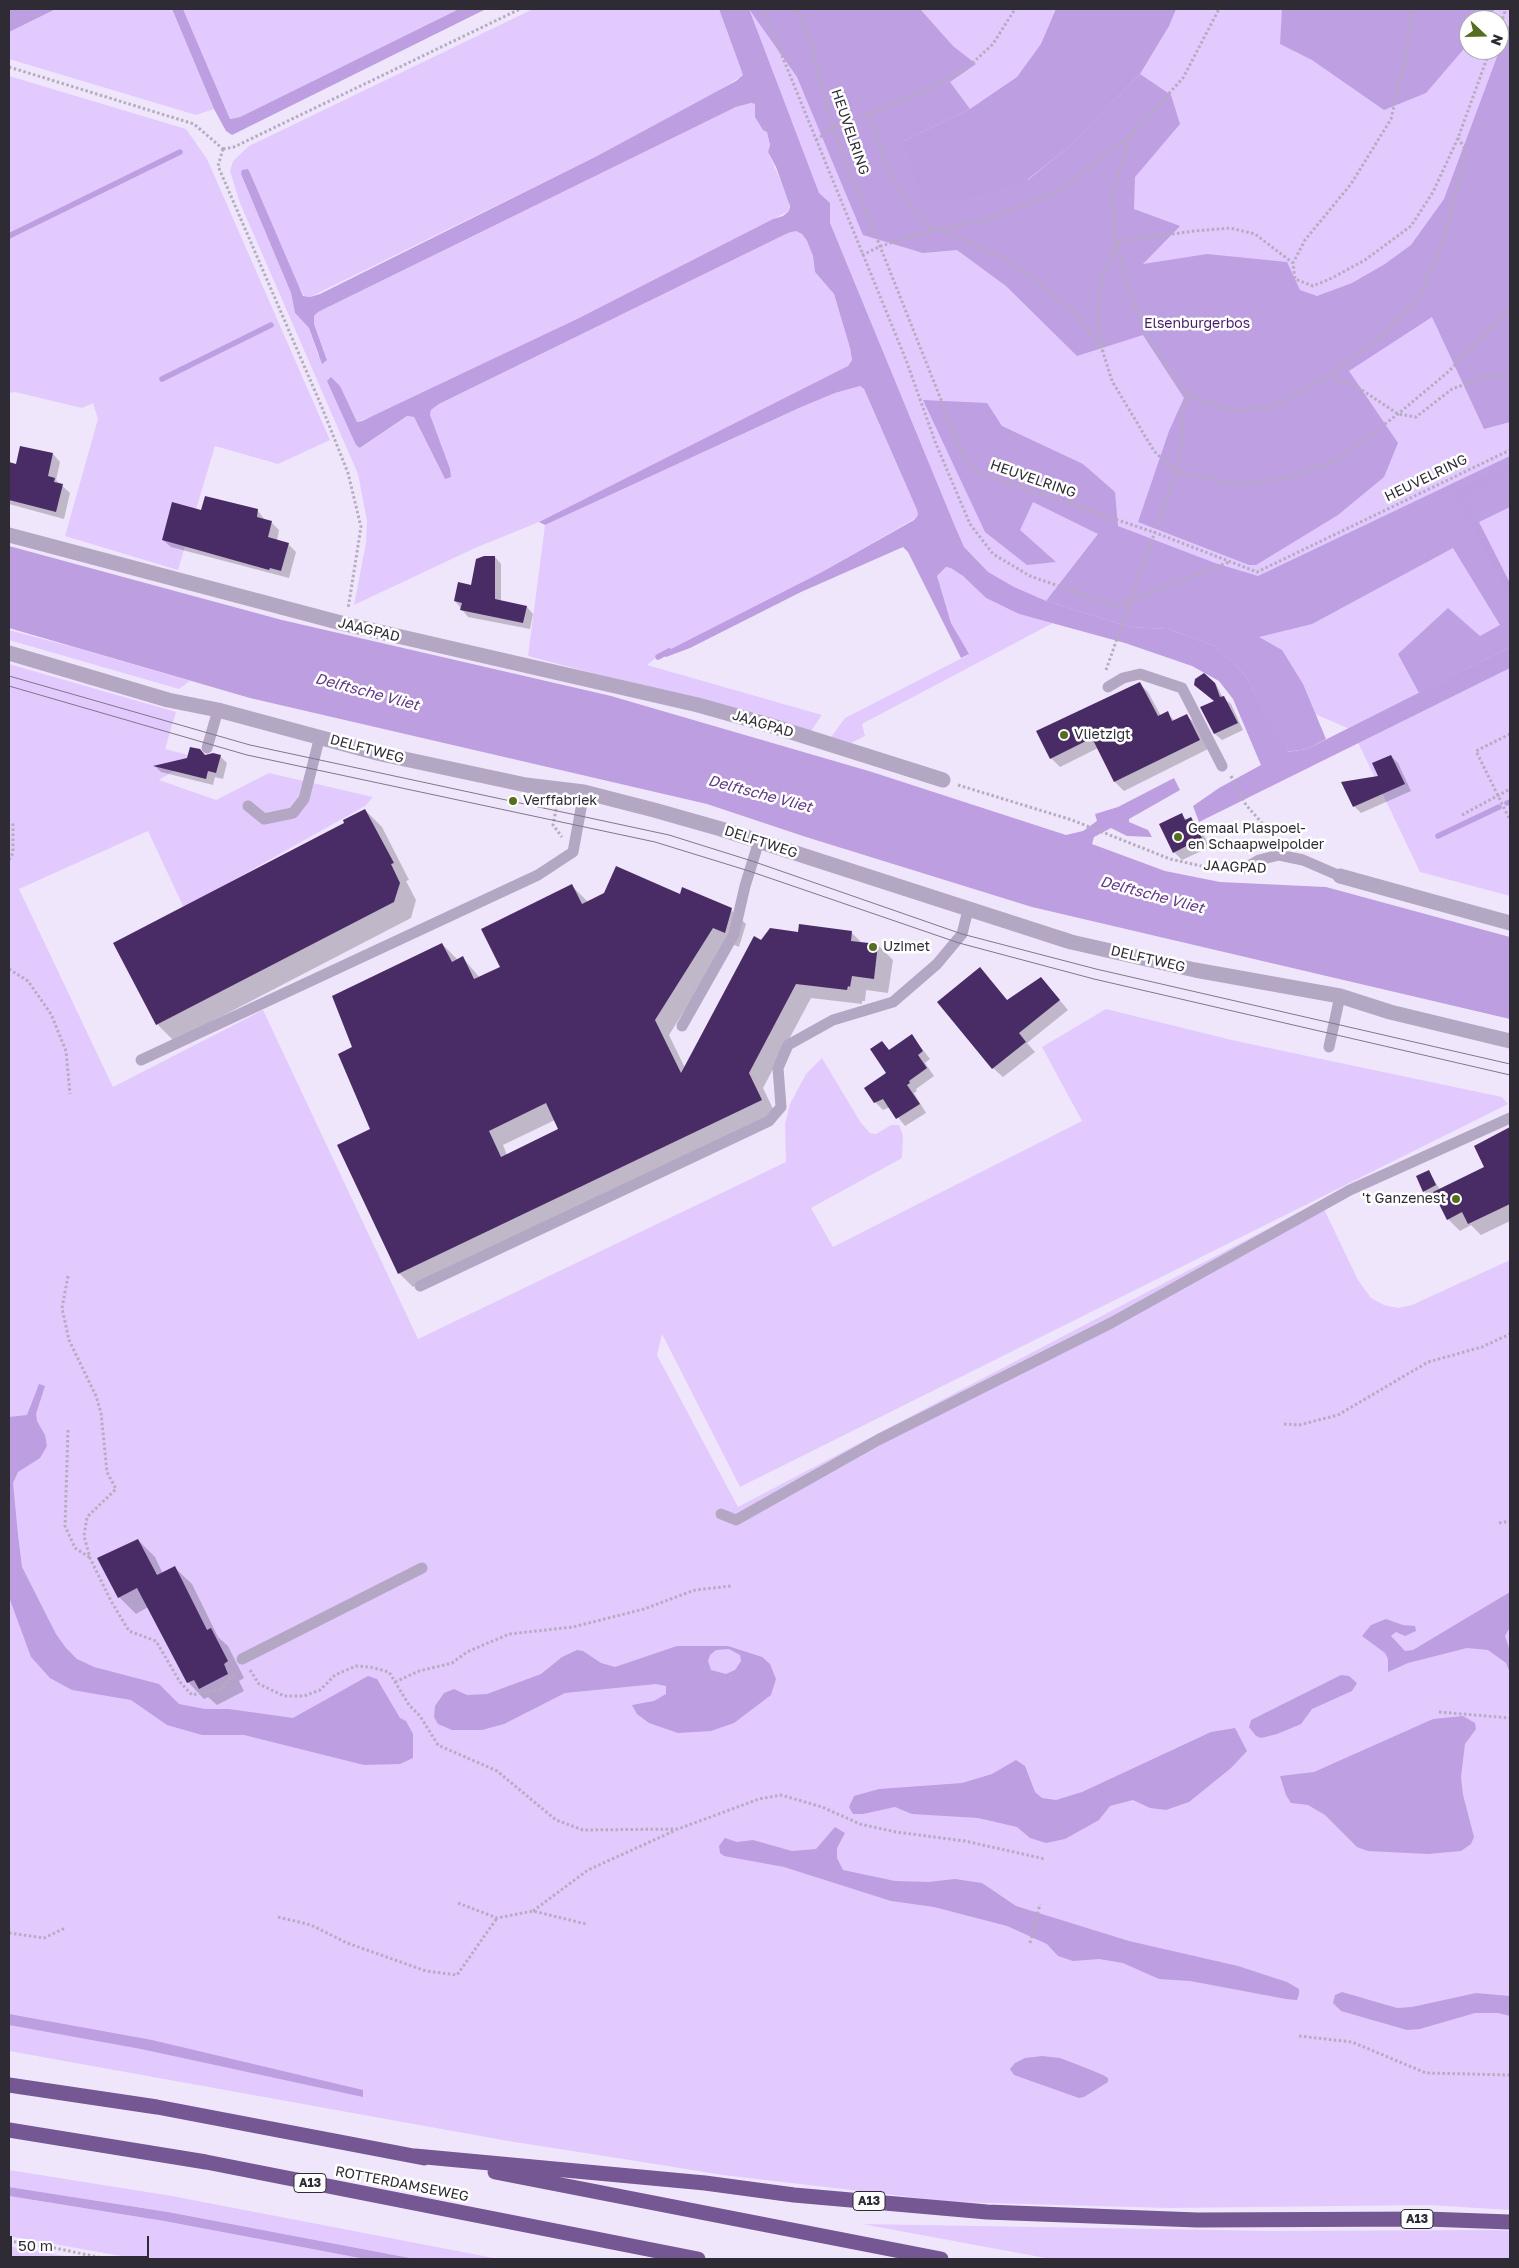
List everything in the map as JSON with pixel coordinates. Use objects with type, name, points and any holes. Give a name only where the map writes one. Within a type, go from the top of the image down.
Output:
[{"type":"highway","name":"A13","points":[[9,2086],[157,2107],[940,2259]]},
{"type":"highway","name":"ROTTERDAMSEWEG","points":[[9,2130],[206,2162],[610,2242]]},
{"type":"highway","name":"A13","points":[[415,2156],[705,2183],[794,2195],[986,2212],[1197,2220],[1426,2219],[1510,2222]]},
{"type":"highway","name":"A13","points":[[610,2242],[661,2259]]},
{"type":"highway","name":"A13","points":[[610,2242],[698,2259]]},
{"type":"street","name":"JAAGPAD","points":[[9,534],[345,624],[698,705],[769,725],[943,780]]},
{"type":"street","name":"DELFTWEG","points":[[9,653],[168,700],[218,710],[381,754],[526,785],[584,792],[654,810],[759,841],[968,910],[1080,944],[1195,970],[1340,996],[1390,1012],[1510,1041]]},
{"type":"street","points":[[1340,876],[1510,923]]},
{"type":"lane","points":[[1108,688],[1123,678],[1140,674],[1182,688],[1226,770]]},
{"type":"lane","points":[[207,748],[218,710]]},
{"type":"lane","points":[[248,806],[264,820],[293,813],[304,799],[320,736]]},
{"type":"lane","points":[[140,1060],[538,875],[572,852],[584,792]]},
{"type":"lane","points":[[682,1026],[734,934],[745,886],[759,841]]},
{"type":"lane","points":[[1245,868],[1259,860],[1279,855],[1303,860],[1340,876]]},
{"type":"lane","points":[[420,1286],[769,1122],[781,1107],[778,1068],[788,1045],[833,1020],[893,1002],[937,964],[962,934],[968,910]]},
{"type":"lane","points":[[1329,1047],[1340,996]]},
{"type":"lane","points":[[721,1514],[736,1520],[878,1440],[1111,1323],[1350,1190],[1510,1118]]},
{"type":"lane","points":[[242,1659],[422,1568]]},
{"type":"path","points":[[223,149],[234,147],[520,9]]},
{"type":"path","points":[[762,9],[970,524],[987,547],[993,554],[1030,576],[1116,606],[1229,562]]},
{"type":"path","name":"HEUVELRING","points":[[798,9],[811,44],[833,128],[965,460],[980,473],[1156,533],[1257,572],[1510,450]]},
{"type":"path","points":[[816,140],[833,128],[869,111],[926,90],[966,68],[993,44],[1015,9]]},
{"type":"path","points":[[862,255],[881,246],[934,230],[987,219],[1055,193],[1131,135],[1183,78],[1219,9]]},
{"type":"path","points":[[1412,9],[1405,59],[1391,119],[1351,184],[1305,240],[1293,263],[1295,279],[1313,286],[1365,260],[1411,226],[1433,192],[1458,138],[1486,60]]},
{"type":"path","points":[[9,66],[194,124],[223,149]]},
{"type":"path","points":[[869,111],[890,177],[921,219],[934,230]]},
{"type":"path","points":[[1131,135],[1112,195],[1116,242],[1133,301],[1149,339],[1180,384],[1190,395],[1226,410],[1271,408],[1332,374],[1381,337],[1420,295],[1442,244],[1467,152],[1458,138]]},
{"type":"path","points":[[223,149],[218,166],[322,405],[348,473],[361,527],[345,624]]},
{"type":"path","points":[[1116,242],[1230,228],[1255,234],[1293,263]]},
{"type":"path","points":[[941,229],[1011,262],[1019,268],[1075,313],[1103,352]]},
{"type":"path","points":[[1116,242],[1102,278],[1097,314],[1103,352],[1112,381],[1154,451],[1176,472],[1238,484],[1290,477],[1336,461],[1398,414],[1448,372],[1498,322],[1510,306]]},
{"type":"path","points":[[1332,374],[1339,381],[1353,384],[1398,414],[1416,417],[1452,389],[1488,376],[1510,375]]},
{"type":"path","points":[[1101,675],[1107,669],[1176,472],[1183,438],[1182,410],[1190,395]]},
{"type":"path","points":[[1510,734],[1476,750],[1510,820]]},
{"type":"path","points":[[1226,770],[1246,805],[1262,823]]},
{"type":"path","name":"JAAGPAD","points":[[943,780],[1072,820],[1170,859],[1210,868],[1245,868]]},
{"type":"path","points":[[560,789],[553,826],[572,852]]},
{"type":"path","points":[[1462,815],[1510,789]]},
{"type":"path","points":[[9,860],[13,853],[13,823]]},
{"type":"path","points":[[9,969],[28,981],[51,1014],[66,1051],[70,1094]]},
{"type":"path","points":[[68,1276],[62,1308],[69,1340],[96,1396],[101,1413],[107,1472],[116,1489],[87,1517],[84,1536],[90,1558],[111,1601],[129,1631],[156,1641],[180,1682],[192,1695],[221,1689],[233,1677],[242,1659],[259,1684],[284,1696],[304,1696],[320,1690],[335,1675],[356,1666],[370,1667],[388,1672],[409,1705],[420,1716],[438,1745],[497,1771],[556,1820],[583,1830],[678,1829]]},
{"type":"path","points":[[1284,1424],[1299,1425],[1338,1415],[1428,1362],[1482,1347],[1510,1334]]},
{"type":"path","points":[[68,1430],[66,1526],[75,1548],[90,1558]]},
{"type":"path","points":[[1499,1523],[1510,1521]]},
{"type":"path","points":[[396,1682],[419,1671],[452,1662],[467,1652],[509,1634],[572,1627],[644,1609],[695,1590],[731,1586]]},
{"type":"path","points":[[1439,1712],[1510,1718]]},
{"type":"path","points":[[533,1911],[588,1870],[678,1829],[759,1799],[781,1795],[822,1807],[860,1824],[896,1832],[965,1841],[1045,1859]]},
{"type":"path","points":[[458,1903],[497,1918],[533,1911],[586,1924]]},
{"type":"path","points":[[1030,1943],[1040,1904]]},
{"type":"path","points":[[278,1917],[311,1925],[347,1943],[426,1971],[456,1975],[497,1918]]},
{"type":"path","points":[[9,1933],[44,1938],[65,1928]]},
{"type":"path","points":[[1299,2036],[1352,2042],[1426,2073],[1510,2075]]},
{"type":"path","points":[[9,2242],[50,2247],[108,2259]]},
{"type":"green space","points":[[56,9],[172,9],[214,109],[196,115],[9,59],[9,32]]},
{"type":"green space","points":[[183,9],[459,9],[240,117],[230,119]]},
{"type":"green space","points":[[533,9],[719,9],[743,75],[725,87],[597,156],[310,297],[304,296],[296,282],[251,175],[241,174],[291,293],[295,313],[309,328],[318,355],[327,359],[314,324],[314,316],[318,312],[736,107],[751,103],[755,104],[767,132],[770,145],[768,152],[789,200],[789,211],[577,319],[384,412],[357,422],[349,406],[348,423],[356,445],[361,448],[407,416],[414,417],[445,479],[430,415],[431,410],[439,404],[788,233],[796,231],[802,234],[807,241],[813,256],[815,272],[834,294],[852,360],[848,366],[837,373],[539,522],[475,548],[354,605],[366,543],[367,521],[358,474],[240,203],[230,171],[233,161],[249,146]]},
{"type":"green space","name":"Elsenburgerbos","points":[[738,9],[1510,9],[1510,896],[1420,872],[1352,730],[1200,664],[1046,610],[961,564]]},
{"type":"green space","points":[[749,9],[920,9],[953,46],[976,64],[950,82],[970,109],[904,141],[1028,180],[1067,148],[1140,74],[1171,95],[1180,124],[1135,177],[1134,209],[1180,226],[1143,264],[1207,254],[1287,262],[1300,290],[1317,296],[1352,283],[1385,264],[1411,245],[1444,199],[1496,60],[1509,60],[1510,22],[1510,422],[1484,429],[1432,317],[1349,371],[1398,443],[1384,477],[1338,515],[1256,565],[1249,565],[1138,522],[1169,431],[1184,398],[1143,335],[1077,356],[1006,286],[957,250],[923,253],[863,235],[797,77]]},
{"type":"green space","points":[[1282,9],[1495,9],[1459,10],[1459,55],[1426,93],[1384,110],[1312,60],[1280,44]]},
{"type":"green space","points":[[9,76],[186,129],[207,159],[330,440],[278,464],[215,446],[178,570],[65,536],[98,419],[93,403],[82,408],[15,392],[9,393]]},
{"type":"green space","points":[[860,386],[864,389],[918,515],[822,572],[661,654],[647,665],[822,715],[811,731],[528,656],[545,525],[799,408],[835,393]]},
{"type":"green space","points":[[923,400],[987,403],[1002,426],[1083,464],[1115,492],[1118,526],[1215,563],[1258,576],[1510,456],[1510,507],[1479,522],[1510,583],[1510,647],[1419,693],[1398,654],[1448,608],[1480,636],[1500,625],[1453,548],[1312,624],[1259,637],[1282,650],[1303,684],[1326,739],[1307,749],[1286,752],[1246,676],[1215,646],[1168,629],[1130,627],[1046,601],[1098,534],[1033,502],[1020,530],[1056,562],[1027,565],[985,532]]},
{"type":"green space","points":[[946,567],[951,567],[963,576],[986,598],[1019,614],[1053,623],[862,724],[865,736],[851,743],[831,737],[845,718],[968,655],[951,623],[937,576]]},
{"type":"green space","points":[[9,630],[190,681],[179,689],[9,640]]},
{"type":"green space","points":[[9,664],[176,712],[165,749],[196,757],[159,780],[216,800],[269,773],[373,797],[365,806],[184,908],[148,831],[19,889],[113,1087],[263,1010],[418,1339],[786,1162],[785,1124],[790,1104],[806,1074],[822,1058],[861,1123],[870,1133],[876,1134],[891,1125],[899,1125],[903,1135],[902,1158],[811,1208],[833,1247],[1082,1121],[1042,1047],[1106,1009],[1236,1041],[1502,1097],[1508,1104],[740,1487],[662,1334],[657,1355],[738,1507],[1309,1207],[1324,1209],[1358,1280],[1371,1298],[1384,1305],[1398,1308],[1412,1305],[1510,1260],[1510,2210],[1428,2205],[1169,2208],[953,2202],[723,2175],[508,2141],[9,2051]]},
{"type":"green space","points":[[1463,1716],[1475,1723],[1476,1729],[1465,1744],[1461,1777],[1463,1795],[1474,1837],[1471,1844],[1461,1851],[1428,1854],[1368,1851],[1357,1847],[1325,1815],[1308,1805],[1291,1803],[1286,1795],[1280,1776],[1314,1772],[1433,1719]]},
{"type":"green space","points":[[9,2170],[172,2196],[499,2259],[415,2259],[168,2212],[9,2187]]},
{"type":"green space","points":[[9,2196],[164,2221],[365,2259],[138,2259],[9,2236]]},
{"type":"green space","points":[[862,2224],[1271,2231],[1497,2230],[1510,2231],[1510,2259],[1051,2259]]},
{"type":"green space","points":[[9,2246],[41,2252],[82,2259],[9,2259]]},
{"type":"water","points":[[10,9],[56,9],[9,32]]},
{"type":"water","points":[[172,9],[183,9],[230,119],[240,117],[459,9],[486,9],[232,135],[226,131],[214,109]]},
{"type":"water","points":[[719,9],[749,9],[819,193],[830,203],[830,223],[956,529],[964,547],[988,572],[1014,587],[1046,601],[1130,627],[1168,629],[1215,646],[1246,676],[1287,752],[1307,749],[1510,647],[1510,668],[1199,822],[1193,806],[1219,788],[1261,765],[1233,699],[1219,681],[1192,666],[1125,643],[1019,614],[986,598],[963,576],[946,567],[937,576],[951,623],[969,654],[961,658],[908,552],[903,547],[801,592],[690,648],[666,657],[661,654],[822,572],[914,520],[918,515],[864,389],[860,386],[835,393],[799,408],[545,525],[539,522],[848,366],[852,360],[850,348],[834,294],[815,272],[813,256],[807,241],[802,234],[796,231],[788,233],[439,404],[431,410],[430,415],[450,469],[451,477],[445,479],[414,417],[407,416],[360,448],[356,445],[327,381],[331,377],[340,386],[357,422],[362,421],[577,319],[773,219],[783,216],[789,211],[790,206],[776,167],[768,152],[770,145],[767,132],[763,130],[755,117],[755,104],[751,103],[736,107],[318,312],[314,316],[314,324],[327,360],[322,364],[309,328],[295,313],[291,293],[241,174],[242,170],[248,169],[251,175],[303,296],[310,297],[320,294],[597,156],[736,81],[743,75]]},
{"type":"water","points":[[1056,9],[1176,9],[1169,26],[1140,74],[1067,148],[1027,180],[972,197],[931,201],[921,197],[904,141],[970,109],[1017,77],[1041,44]]},
{"type":"water","name":"Delftsche Vliet","points":[[9,546],[282,620],[611,696],[872,772],[1066,835],[1083,831],[1097,821],[1095,814],[1118,807],[1174,778],[1180,790],[1129,819],[1129,822],[1148,830],[1152,837],[1127,836],[1111,828],[1094,837],[1092,844],[1165,871],[1220,882],[1326,887],[1510,937],[1510,1019],[1032,907],[806,837],[707,804],[250,698],[9,628]]},
{"type":"water","points":[[39,1384],[45,1386],[36,1414],[37,1421],[45,1435],[47,1446],[40,1458],[18,1472],[13,1483],[22,1567],[56,1634],[77,1659],[94,1667],[159,1684],[179,1704],[205,1709],[229,1709],[293,1718],[368,1676],[377,1679],[400,1718],[406,1721],[413,1734],[413,1758],[400,1764],[364,1765],[244,1735],[202,1735],[167,1725],[131,1700],[72,1690],[50,1678],[31,1657],[9,1597],[9,1417],[27,1415]]},
{"type":"water","points":[[1510,1592],[1510,1627],[1505,1636],[1510,1651],[1510,1673],[1506,1663],[1488,1650],[1467,1648],[1408,1663],[1388,1672],[1388,1659],[1385,1653],[1362,1636],[1371,1625],[1386,1619],[1403,1625],[1415,1626],[1416,1631],[1405,1636],[1396,1632],[1391,1636],[1405,1651],[1413,1650]]},
{"type":"water","points":[[677,1646],[728,1646],[762,1657],[770,1664],[776,1679],[771,1695],[734,1723],[711,1731],[678,1733],[649,1723],[637,1714],[632,1705],[654,1701],[666,1694],[666,1686],[656,1684],[565,1693],[504,1724],[482,1730],[452,1730],[438,1724],[434,1717],[435,1706],[444,1693],[454,1689],[467,1695],[487,1694],[541,1674],[562,1657],[577,1650],[583,1651],[601,1663],[615,1667]],"holes":[[[729,1649],[740,1655],[741,1661],[735,1670],[726,1674],[711,1670],[708,1661],[710,1655],[716,1650]]]},
{"type":"water","points":[[1341,1675],[1349,1676],[1357,1683],[1352,1691],[1312,1709],[1301,1724],[1277,1734],[1261,1738],[1256,1736],[1249,1727],[1251,1720]]},
{"type":"water","points":[[1235,1728],[1247,1751],[1231,1768],[1189,1802],[1166,1810],[1150,1808],[1133,1800],[1110,1806],[1099,1820],[1065,1839],[1046,1843],[1030,1838],[1017,1827],[978,1818],[912,1814],[895,1807],[863,1814],[853,1814],[849,1807],[854,1796],[879,1789],[962,1783],[992,1774],[1016,1760],[1025,1766],[1035,1792],[1042,1798],[1056,1800],[1082,1792],[1211,1732]]},
{"type":"water","points":[[835,1827],[845,1833],[837,1848],[837,1858],[843,1870],[895,1881],[928,1882],[955,1879],[982,1883],[1016,1906],[1129,1941],[1238,1966],[1287,1982],[1299,1989],[1297,2000],[1190,1981],[1159,1979],[1123,1963],[1099,1959],[1073,1961],[1058,1956],[1047,1944],[1007,1926],[934,1907],[891,1901],[784,1867],[724,1856],[720,1853],[719,1846],[725,1838],[737,1842],[753,1840],[792,1851],[816,1849]]},
{"type":"water","points":[[1342,1992],[1397,2008],[1412,2007],[1476,1993],[1510,1996],[1510,2016],[1498,2013],[1475,2013],[1420,2029],[1407,2030],[1341,2011],[1333,2003],[1335,1995]]},
{"type":"water","points":[[9,2014],[152,2040],[363,2090],[363,2097],[141,2049],[9,2025]]},
{"type":"water","points":[[1042,2056],[1060,2058],[1086,2068],[1108,2078],[1108,2082],[1084,2097],[1079,2098],[1014,2075],[1010,2069],[1015,2063],[1025,2058]]},
{"type":"water","points":[[9,2187],[168,2212],[415,2259],[365,2259],[164,2221],[9,2196]]},
{"type":"building","points":[[20,446],[53,453],[48,476],[55,478],[54,482],[63,484],[56,512],[9,500],[9,462],[16,464]]},
{"type":"building","points":[[205,496],[258,509],[257,517],[272,521],[268,537],[289,543],[281,571],[270,568],[269,570],[162,540],[172,502],[201,510]]},
{"type":"building","points":[[484,556],[495,556],[495,599],[527,606],[523,623],[460,610],[462,603],[454,601],[458,582],[471,585],[476,559]]},
{"type":"building","points":[[1204,673],[1215,683],[1220,697],[1224,696],[1238,723],[1214,734],[1200,707],[1214,701],[1194,685],[1195,679]]},
{"type":"building","points":[[1140,682],[1158,716],[1168,711],[1172,721],[1187,714],[1200,740],[1114,782],[1092,738],[1050,759],[1036,731]]},
{"type":"building","points":[[190,747],[200,749],[205,755],[213,753],[221,755],[216,773],[208,771],[206,779],[153,766],[187,758]]},
{"type":"building","points":[[1391,755],[1405,784],[1353,807],[1341,782],[1378,776],[1372,763]]},
{"type":"building","points":[[365,809],[394,863],[391,864],[400,883],[394,902],[156,1025],[113,943],[344,823],[343,820]]},
{"type":"building","name":"Gemaal Plaspoel- en Schaapweipolder","points":[[1182,813],[1185,820],[1191,817],[1202,838],[1173,853],[1159,824]]},
{"type":"building","points":[[616,866],[680,894],[682,887],[732,908],[725,933],[713,928],[655,1020],[681,1073],[754,936],[761,940],[770,928],[798,932],[799,924],[852,931],[851,941],[878,944],[874,979],[852,976],[850,987],[848,986],[847,990],[796,984],[749,1073],[762,1100],[398,1274],[337,1145],[370,1129],[338,1054],[352,1047],[332,996],[442,943],[452,962],[463,956],[474,979],[500,967],[481,929],[572,884],[582,904],[604,893]],"holes":[[[546,1103],[558,1129],[501,1157],[489,1131]]]},
{"type":"building","points":[[980,967],[1007,1000],[1041,977],[1060,1000],[1019,1033],[1026,1042],[992,1069],[937,1002]]},
{"type":"building","points":[[912,1034],[923,1051],[918,1055],[927,1068],[909,1081],[910,1083],[907,1085],[920,1104],[896,1119],[883,1099],[874,1103],[864,1088],[886,1073],[870,1049],[882,1041],[889,1050]]},
{"type":"building","points":[[1510,1127],[1510,1204],[1468,1224],[1462,1212],[1447,1220],[1433,1192],[1484,1167],[1474,1146]]},
{"type":"building","points":[[1429,1170],[1436,1185],[1423,1192],[1416,1176]]},
{"type":"building","points":[[138,1539],[157,1575],[175,1566],[207,1630],[211,1628],[228,1661],[224,1664],[228,1674],[199,1689],[194,1680],[187,1683],[137,1588],[118,1598],[97,1558]]},
{"type":"waterway","points":[[9,236],[180,152]]},
{"type":"waterway","points":[[162,379],[271,325]]},
{"type":"waterway","points":[[1510,468],[1458,494],[1510,592]]},
{"type":"waterway","points":[[658,657],[669,651]]},
{"type":"waterway","points":[[1438,836],[1499,807]]},
{"type":"tram line","points":[[9,676],[250,745],[669,835],[752,861],[962,934],[1096,969],[1510,1064]]},
{"type":"tram line","points":[[9,686],[247,755],[655,842],[749,871],[959,943],[1094,979],[1510,1075]]},
{"type":"place","name":"Vlietzigt","points":[[1064,735]]},
{"type":"place","name":"Verffabriek","points":[[513,801]]},
{"type":"place","name":"Gemaal Plaspoel- en Schaapweipolder","points":[[1178,837]]},
{"type":"place","name":"Uzimet","points":[[873,947]]},
{"type":"place","name":"'t Ganzenest","points":[[1456,1199]]}]
